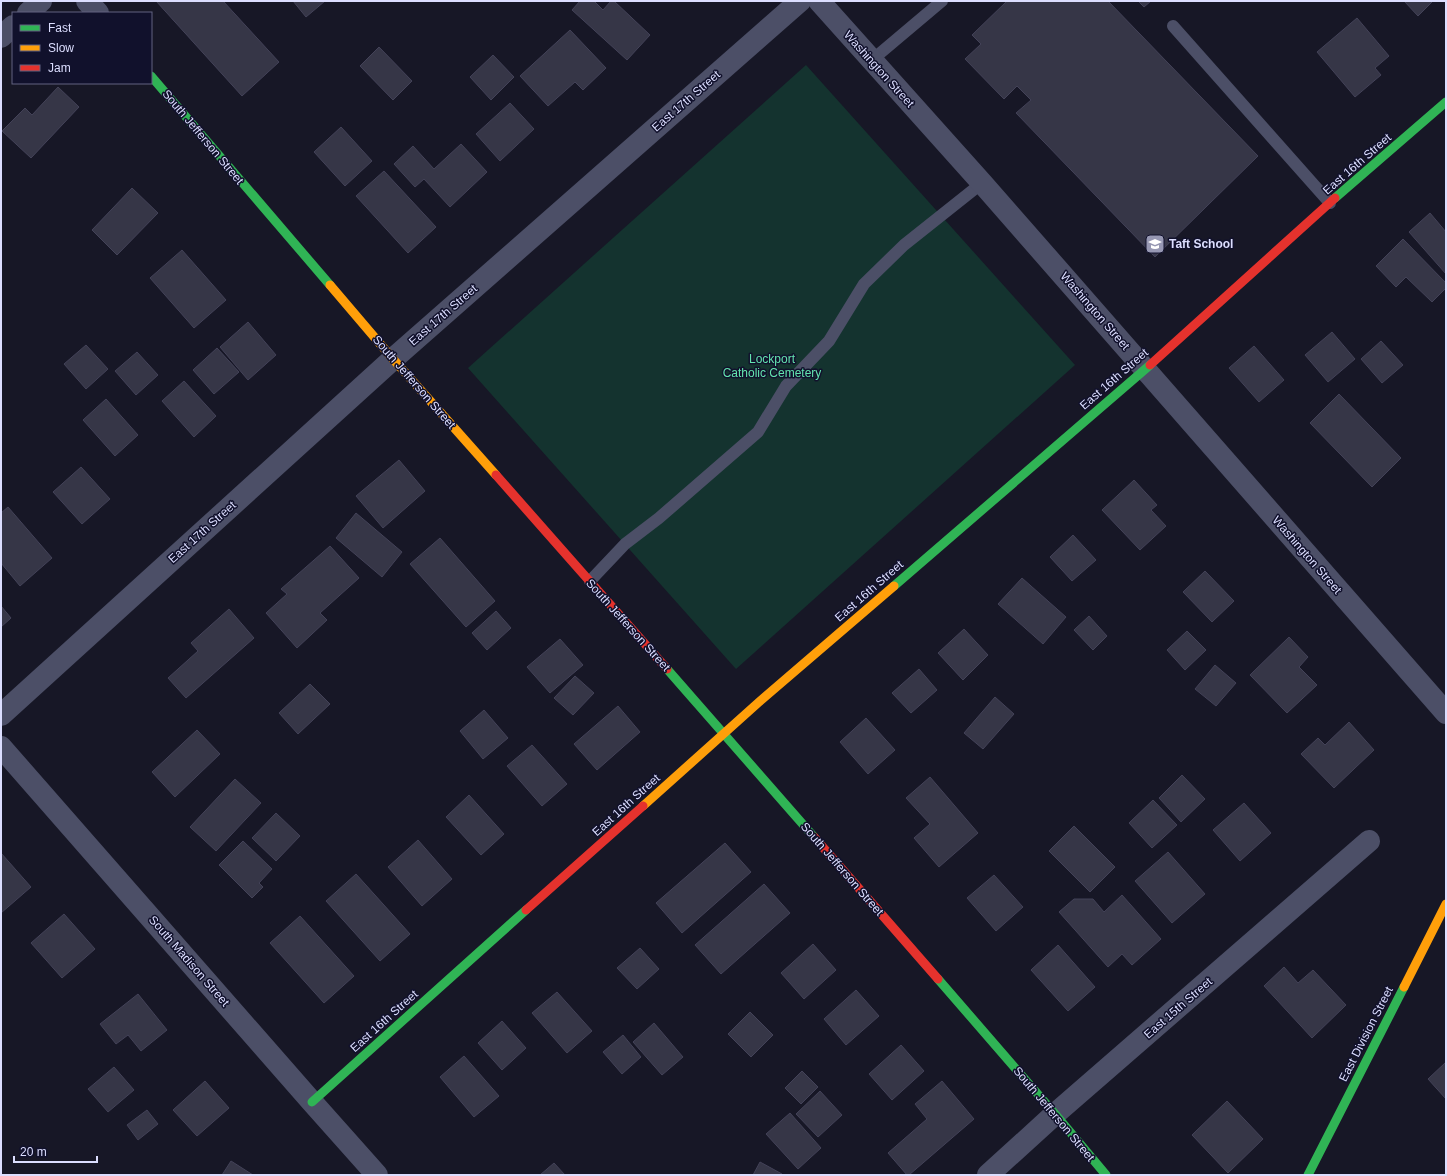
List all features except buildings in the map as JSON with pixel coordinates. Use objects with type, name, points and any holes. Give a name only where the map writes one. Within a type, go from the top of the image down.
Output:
[{"type":"street","points":[[29,12],[41,1]]},
{"type":"street","points":[[87,1],[97,12]]},
{"type":"street","name":"East 17th Street","points":[[1,714],[393,359],[800,1]]},
{"type":"street","name":"Washington Street","points":[[819,1],[982,183],[1446,713]]},
{"type":"street","points":[[1,37],[12,27]]},
{"type":"street","name":"South Jefferson Street","points":[[152,77],[393,359],[724,733],[1055,1114],[1106,1175]]},
{"type":"street","name":"East 16th Street","points":[[312,1102],[724,733],[1145,369],[1330,203],[1446,102]]},
{"type":"street","name":"South Madison Street","points":[[1,746],[377,1175]]},
{"type":"street","name":"East 15th Street","points":[[988,1175],[1055,1114],[1368,841]]},
{"type":"street","name":"East Division Street","points":[[1308,1175],[1446,904]]},
{"type":"lane","points":[[872,60],[942,1]]},
{"type":"lane","points":[[1173,26],[1330,203]]},
{"type":"lane","points":[[590,582],[625,544],[659,518],[758,432],[786,386],[829,341],[864,284],[904,246],[982,183]]},
{"type":"green space","name":"Lockport Catholic Cemetery","points":[[806,65],[1075,365],[736,669],[468,368]]},
{"type":"traffic: fast","points":[[152,77],[330,285]]},
{"type":"traffic: fast","points":[[1335,198],[1446,102]]},
{"type":"traffic: fast","points":[[894,586],[1150,365]]},
{"type":"traffic: fast","points":[[667,669],[814,837]]},
{"type":"traffic: fast","points":[[312,1102],[526,910]]},
{"type":"traffic: fast","points":[[938,979],[1106,1175]]},
{"type":"traffic: fast","points":[[1308,1175],[1404,987]]},
{"type":"traffic: slow","points":[[330,285],[393,359],[496,475]]},
{"type":"traffic: slow","points":[[643,806],[759,702],[894,586]]},
{"type":"traffic: slow","points":[[1404,987],[1446,904]]},
{"type":"traffic: jam","points":[[1150,365],[1335,198]]},
{"type":"traffic: jam","points":[[496,475],[667,669]]},
{"type":"traffic: jam","points":[[526,910],[643,806]]},
{"type":"traffic: jam","points":[[814,837],[938,979]]},
{"type":"place","name":"Taft School","points":[[1155,244]]}]
